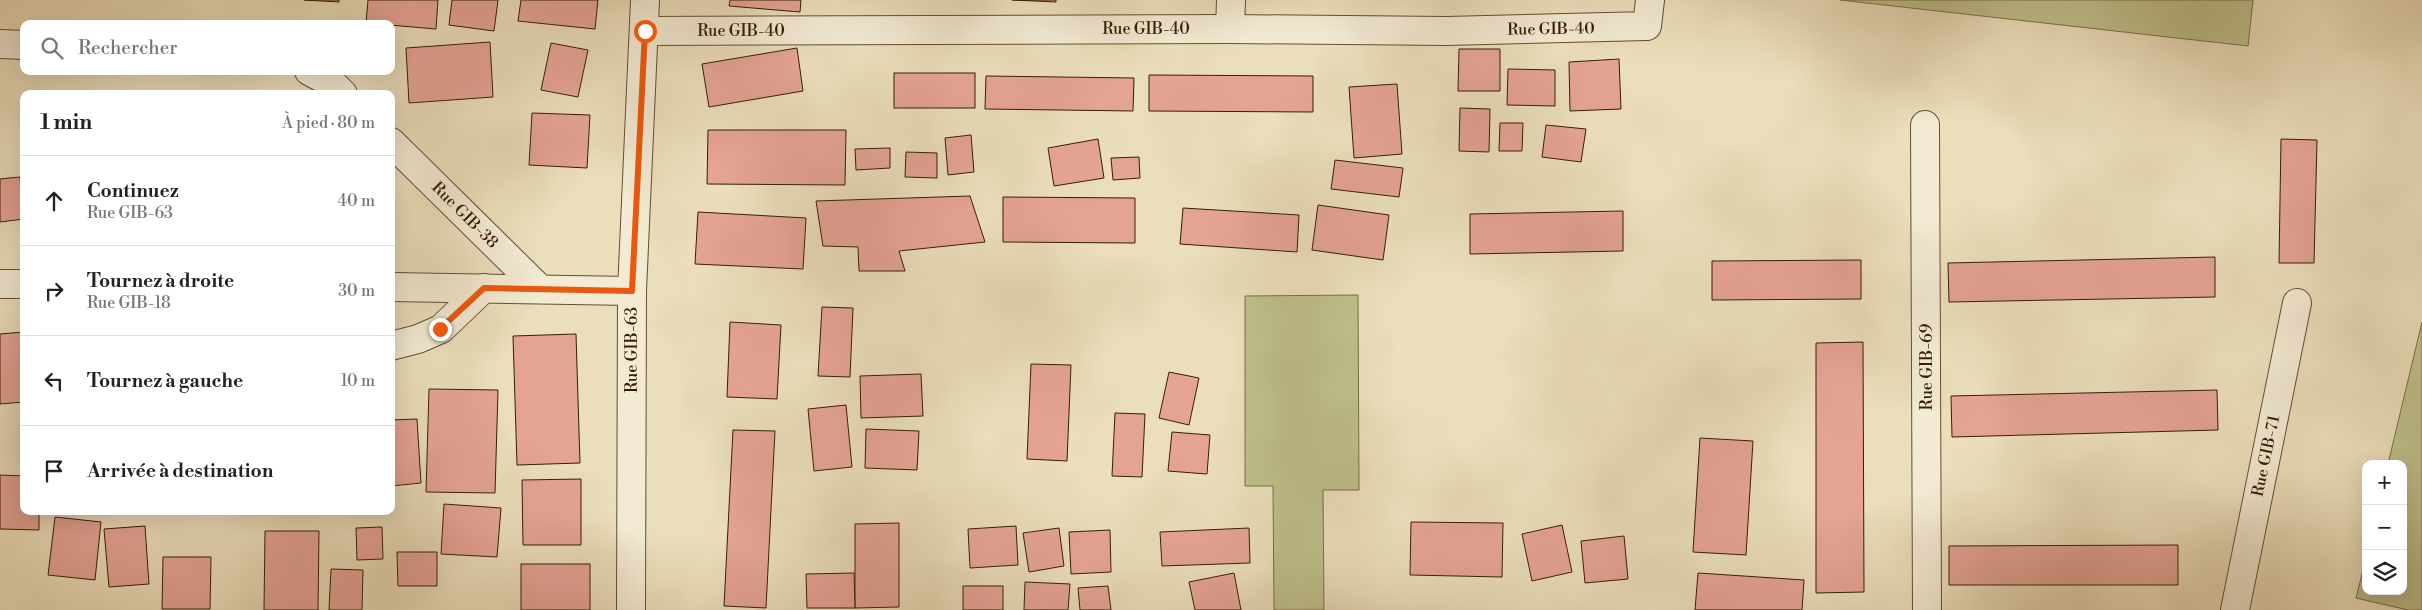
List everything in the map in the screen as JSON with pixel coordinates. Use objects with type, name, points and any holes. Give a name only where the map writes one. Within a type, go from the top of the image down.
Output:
[{"type":"street","name":"Rue GIB-63","points":[[631,610],[632,291],[645,0]]},
{"type":"street","points":[[1230,29],[1231,0]]},
{"type":"street","name":"Rue GIB-40","points":[[645,31],[1230,29],[1446,31],[1647,26],[1650,0]]},
{"type":"street","points":[[0,44],[20,45]]},
{"type":"street","points":[[317,75],[334,84],[339,90]]},
{"type":"street","name":"Rue GIB-69","points":[[1926,125],[1927,610]]},
{"type":"street","name":"Rue GIB-38","points":[[395,146],[540,290]]},
{"type":"street","points":[[0,284],[20,284]]},
{"type":"street","points":[[395,287],[632,291]]},
{"type":"street","points":[[395,345],[418,339],[440,329],[484,288]]},
{"type":"street","name":"Rue GIB-71","points":[[2235,610],[2298,303]]},
{"type":"green space","points":[[1840,0],[2253,0],[2248,46]]},
{"type":"green space","points":[[1358,295],[1359,490],[1323,490],[1324,610],[1274,610],[1273,486],[1245,486],[1245,296]]},
{"type":"green space","points":[[2422,322],[2422,610],[2408,610],[2356,598],[2362,574],[2362,595],[2407,595],[2407,460],[2389,460]]},
{"type":"building","points":[[304,0],[339,0],[339,2]]},
{"type":"building","points":[[368,0],[438,0],[436,29],[395,25],[395,20],[366,20]]},
{"type":"building","points":[[452,0],[498,0],[494,31],[449,25]]},
{"type":"building","points":[[521,0],[598,0],[595,29],[518,21]]},
{"type":"building","points":[[730,0],[801,0],[800,12],[729,6]]},
{"type":"building","points":[[1012,0],[1056,0],[1056,2]]},
{"type":"building","points":[[490,42],[493,97],[409,103],[406,48]]},
{"type":"building","points":[[551,43],[588,50],[578,97],[541,90]]},
{"type":"building","points":[[797,48],[803,91],[709,107],[702,64]]},
{"type":"building","points":[[1459,49],[1500,49],[1500,91],[1458,91]]},
{"type":"building","points":[[1619,59],[1621,109],[1570,111],[1569,62]]},
{"type":"building","points":[[1508,69],[1555,70],[1555,106],[1507,105]]},
{"type":"building","points":[[894,73],[975,73],[975,108],[894,108]]},
{"type":"building","points":[[1149,75],[1313,76],[1313,112],[1149,111]]},
{"type":"building","points":[[986,76],[1134,78],[1133,111],[985,109]]},
{"type":"building","points":[[1397,84],[1402,154],[1354,158],[1349,87]]},
{"type":"building","points":[[1460,108],[1490,109],[1489,152],[1459,151]]},
{"type":"building","points":[[532,113],[590,115],[587,168],[529,165]]},
{"type":"building","points":[[1500,123],[1523,123],[1522,151],[1499,151]]},
{"type":"building","points":[[1546,125],[1586,129],[1581,162],[1542,157]]},
{"type":"building","points":[[708,130],[846,130],[845,185],[707,184]]},
{"type":"building","points":[[971,135],[974,172],[948,175],[945,138]]},
{"type":"building","points":[[1098,139],[1104,178],[1054,186],[1048,148]]},
{"type":"building","points":[[2281,139],[2317,140],[2314,263],[2279,263]]},
{"type":"building","points":[[890,148],[890,168],[856,170],[855,149]]},
{"type":"building","points":[[906,152],[937,153],[937,178],[905,177]]},
{"type":"building","points":[[1139,157],[1140,178],[1113,180],[1111,158]]},
{"type":"building","points":[[1335,160],[1403,168],[1399,197],[1331,189]]},
{"type":"building","points":[[20,177],[20,220],[0,222],[0,179]]},
{"type":"building","points":[[970,196],[985,242],[899,251],[905,271],[859,271],[858,247],[823,246],[816,201]]},
{"type":"building","points":[[1003,197],[1135,198],[1135,243],[1003,242]]},
{"type":"building","points":[[1318,205],[1389,215],[1383,260],[1312,250]]},
{"type":"building","points":[[1183,208],[1299,215],[1297,252],[1180,244]]},
{"type":"building","points":[[1623,211],[1623,251],[1470,254],[1470,214]]},
{"type":"building","points":[[698,212],[806,218],[803,269],[695,264]]},
{"type":"building","points":[[2215,257],[2215,297],[1949,302],[1948,263]]},
{"type":"building","points":[[1861,260],[1861,299],[1712,300],[1712,261]]},
{"type":"building","points":[[822,307],[853,308],[850,377],[818,376]]},
{"type":"building","points":[[730,322],[781,325],[777,399],[727,397]]},
{"type":"building","points":[[20,332],[20,402],[0,404],[0,334]]},
{"type":"building","points":[[576,334],[580,463],[517,465],[513,336]]},
{"type":"building","points":[[1863,342],[1864,592],[1816,593],[1816,343]]},
{"type":"building","points":[[1031,364],[1071,365],[1067,461],[1027,459]]},
{"type":"building","points":[[1169,372],[1199,378],[1189,425],[1159,418]]},
{"type":"building","points":[[921,374],[923,416],[861,418],[860,376]]},
{"type":"building","points":[[429,389],[498,390],[495,493],[426,492]]},
{"type":"building","points":[[2217,390],[2218,430],[1952,437],[1951,396]]},
{"type":"building","points":[[846,405],[852,467],[814,471],[808,409]]},
{"type":"building","points":[[1115,413],[1145,414],[1142,477],[1112,476]]},
{"type":"building","points":[[417,419],[421,483],[395,486],[395,420]]},
{"type":"building","points":[[866,429],[919,431],[917,470],[865,468]]},
{"type":"building","points":[[733,430],[775,431],[766,608],[724,606]]},
{"type":"building","points":[[1172,432],[1210,435],[1207,474],[1168,471]]},
{"type":"building","points":[[1700,438],[1753,441],[1746,555],[1693,552]]},
{"type":"building","points":[[0,475],[20,476],[20,515],[39,515],[39,530],[0,529]]},
{"type":"building","points":[[581,479],[581,545],[523,545],[522,480]]},
{"type":"building","points":[[444,504],[501,508],[497,557],[441,554]]},
{"type":"building","points":[[55,517],[101,522],[95,580],[48,575]]},
{"type":"building","points":[[1411,522],[1503,523],[1502,577],[1410,575]]},
{"type":"building","points":[[899,523],[899,607],[855,608],[855,524]]},
{"type":"building","points":[[1562,525],[1572,572],[1532,581],[1522,534]]},
{"type":"building","points":[[145,526],[149,584],[109,587],[104,529]]},
{"type":"building","points":[[1016,526],[1018,565],[970,568],[968,529]]},
{"type":"building","points":[[382,527],[383,559],[357,560],[356,528]]},
{"type":"building","points":[[1059,528],[1064,566],[1029,572],[1023,533]]},
{"type":"building","points":[[1249,528],[1250,563],[1162,566],[1160,532]]},
{"type":"building","points":[[1110,530],[1111,572],[1071,574],[1069,532]]},
{"type":"building","points":[[265,531],[319,531],[318,610],[264,610]]},
{"type":"building","points":[[1624,536],[1628,579],[1585,583],[1581,541]]},
{"type":"building","points":[[2178,545],[2178,585],[1949,585],[1949,546]]},
{"type":"building","points":[[397,552],[437,552],[437,586],[398,586]]},
{"type":"building","points":[[163,557],[211,557],[210,609],[162,609]]},
{"type":"building","points":[[521,564],[590,564],[590,610],[521,610]]},
{"type":"building","points":[[331,569],[363,570],[362,610],[329,610]]},
{"type":"building","points":[[854,573],[855,608],[807,608],[806,574]]},
{"type":"building","points":[[1234,573],[1241,610],[1195,610],[1189,582]]},
{"type":"building","points":[[1698,573],[1804,580],[1802,610],[1695,610]]},
{"type":"building","points":[[1025,582],[1070,584],[1068,610],[1024,610]]},
{"type":"building","points":[[963,586],[1003,586],[1003,610],[963,610]]},
{"type":"building","points":[[1108,586],[1111,610],[1080,610],[1078,588]]},
{"type":"route","points":[[440,329],[484,288],[632,291],[645,31]]}]
